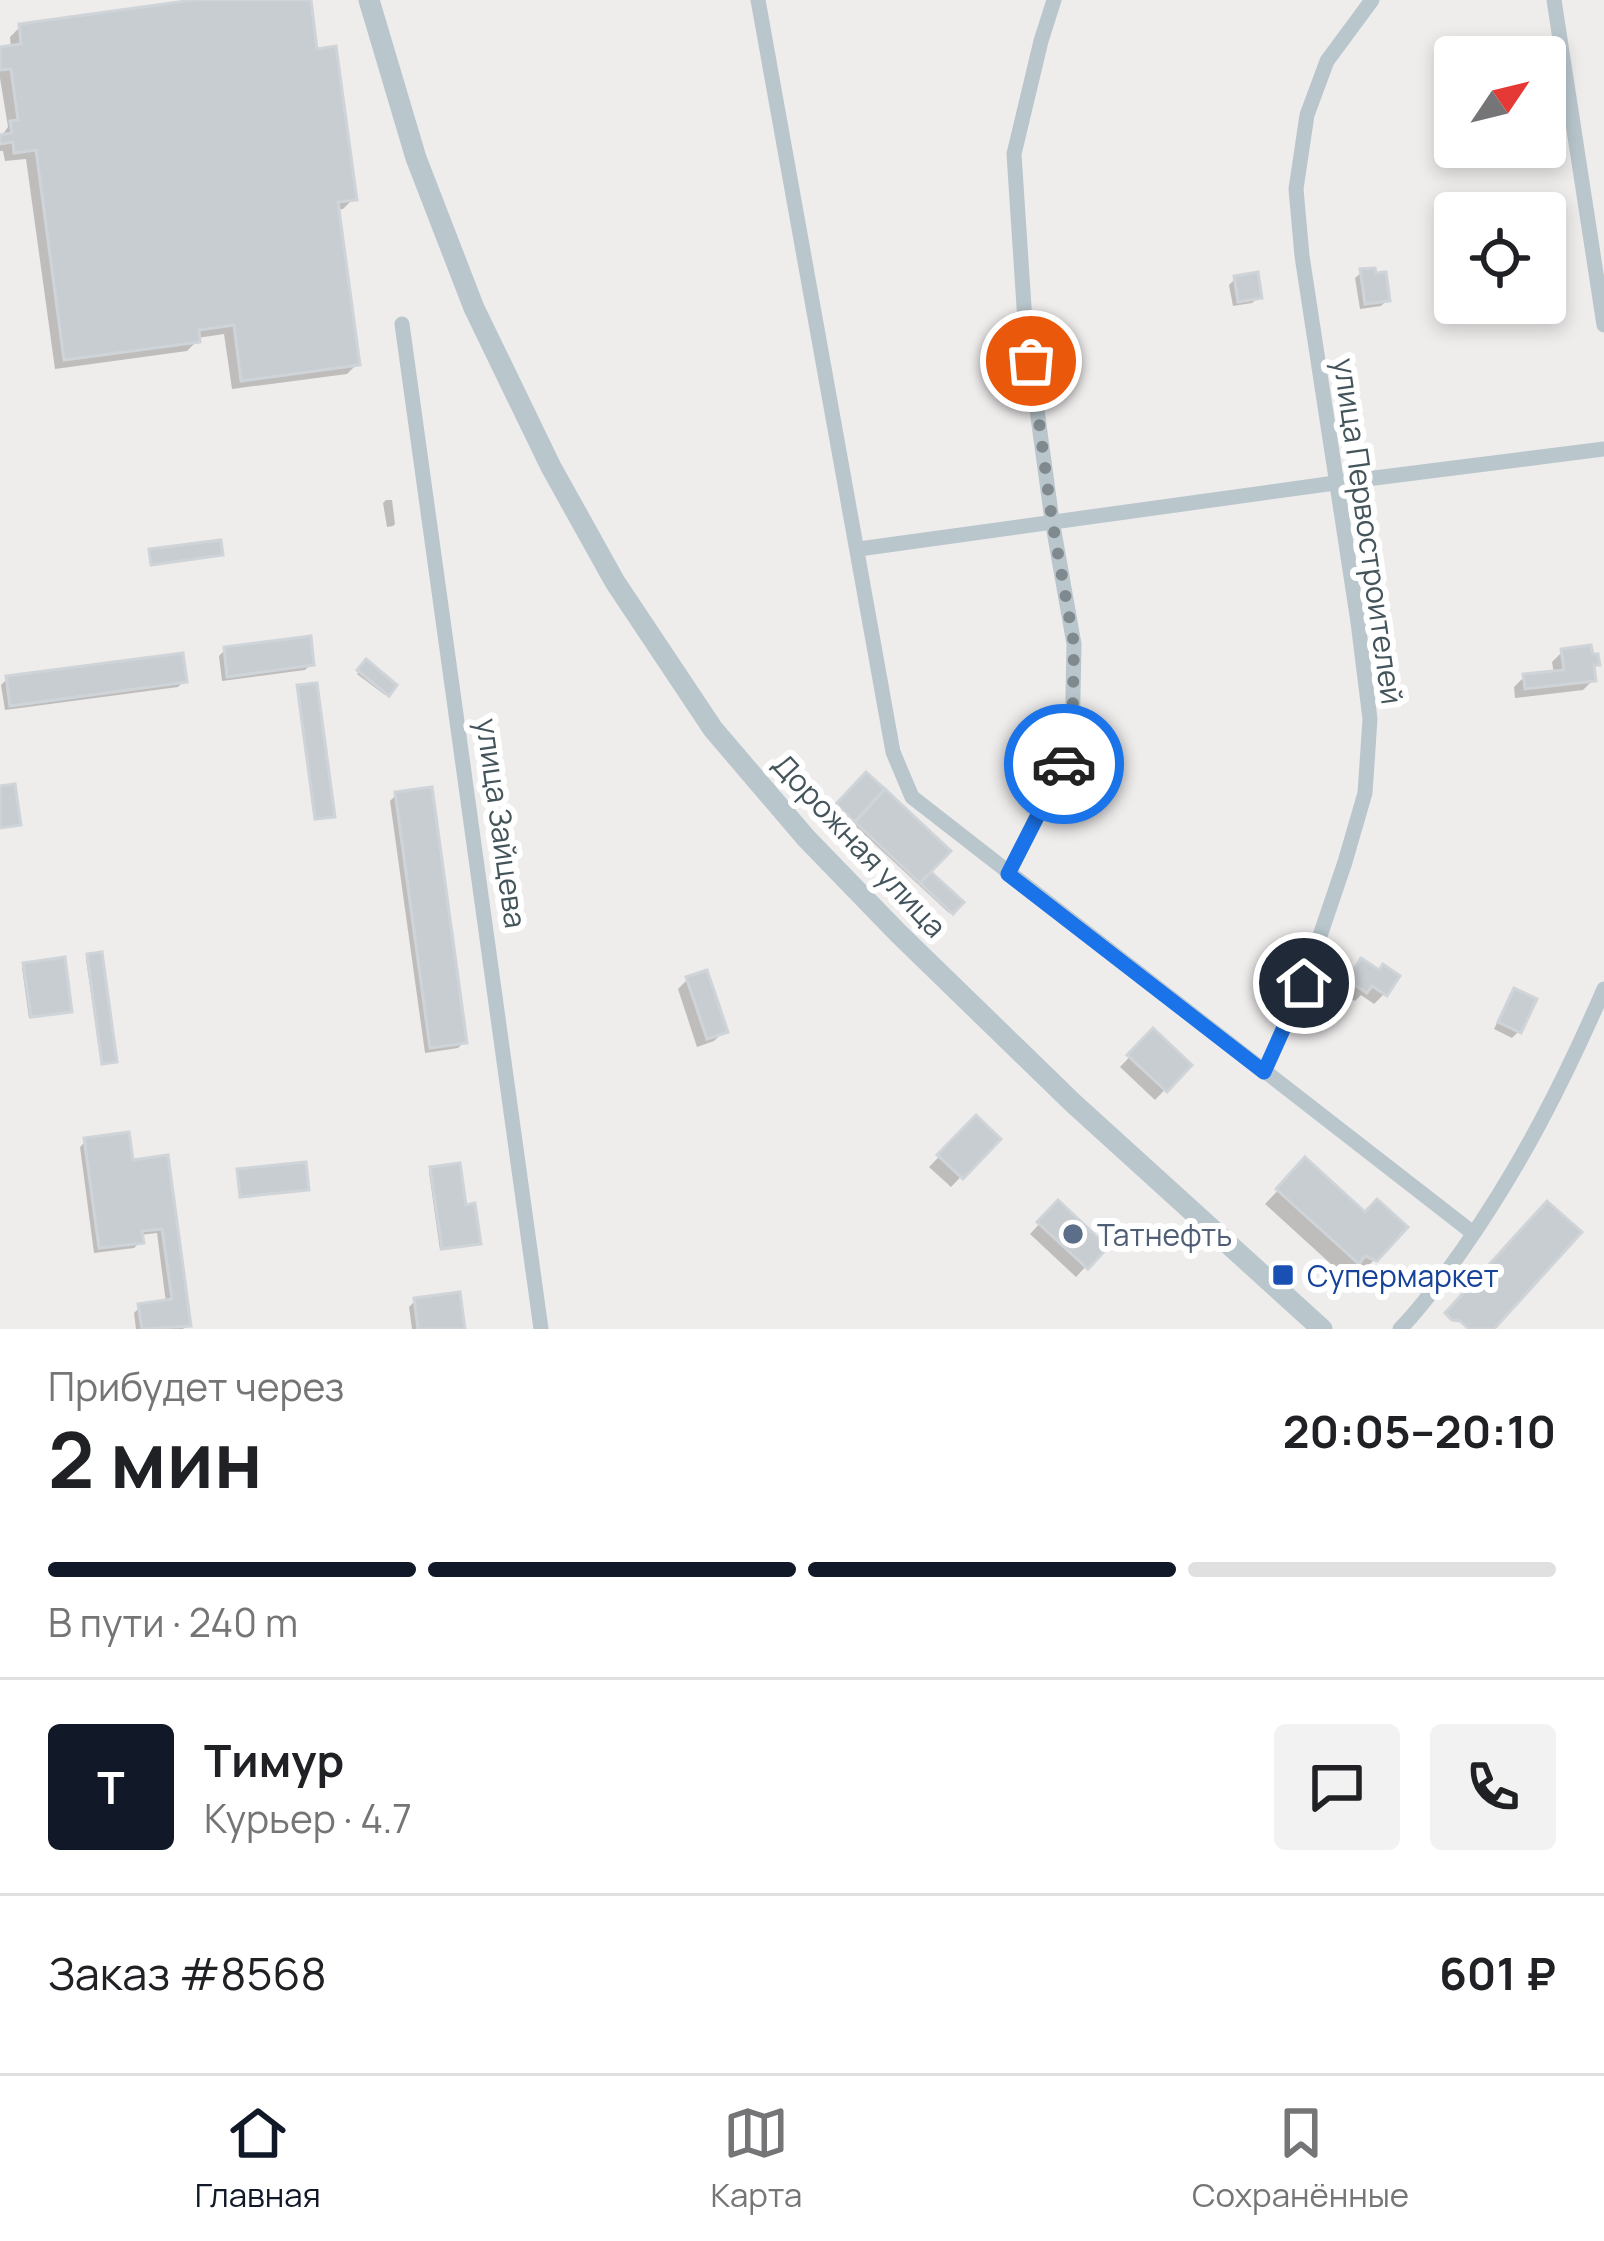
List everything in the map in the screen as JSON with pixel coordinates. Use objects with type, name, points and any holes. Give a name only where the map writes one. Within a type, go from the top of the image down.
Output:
[{"type":"street","name":"Дорожная улица","points":[[369,0],[416,158],[474,308],[551,467],[615,582],[713,729],[806,838],[898,933],[1073,1103],[1322,1329]]},
{"type":"street","points":[[758,0],[893,752],[912,797],[1473,1233]]},
{"type":"street","points":[[1008,874],[1072,747],[1074,644],[1025,322],[1014,154],[1054,0]]},
{"type":"street","name":"улица Первостроителей","points":[[1264,1072],[1304,983],[1364,794],[1370,718],[1296,189],[1306,115],[1327,62],[1372,0]]},
{"type":"street","points":[[1554,0],[1604,325]]},
{"type":"street","name":"улица Зайцева","points":[[402,324],[542,1329]]},
{"type":"street","points":[[859,549],[1604,449]]},
{"type":"street","points":[[1400,1329],[1422,1307],[1504,1190],[1570,1068],[1604,989]]},
{"type":"building","points":[[193,0],[311,0],[317,49],[336,46],[357,200],[338,202],[360,365],[241,381],[234,325],[199,330],[200,342],[64,360],[36,150],[14,153],[13,142],[0,144],[0,135],[12,133],[10,121],[18,120],[11,69],[0,70],[0,47],[21,44],[19,24]]},
{"type":"building","points":[[1375,268],[1376,273],[1386,272],[1390,301],[1365,304],[1360,269]]},
{"type":"building","points":[[1258,272],[1262,298],[1238,302],[1234,276]]},
{"type":"building","points":[[221,540],[223,555],[151,565],[149,549]]},
{"type":"building","points":[[311,636],[314,665],[227,677],[224,647]]},
{"type":"building","points":[[1591,645],[1600,665],[1594,665],[1596,681],[1525,689],[1523,674],[1564,670],[1561,649]]},
{"type":"building","points":[[183,653],[187,682],[10,706],[6,676]]},
{"type":"building","points":[[366,659],[397,685],[389,696],[357,670]]},
{"type":"building","points":[[317,683],[335,817],[315,819],[297,685]]},
{"type":"building","points":[[866,772],[885,789],[855,822],[836,804]]},
{"type":"building","points":[[15,784],[21,825],[0,828],[0,786]]},
{"type":"building","points":[[432,787],[467,1043],[430,1048],[395,792]]},
{"type":"building","points":[[885,789],[951,851],[920,883],[855,822]]},
{"type":"building","points":[[931,872],[964,902],[953,914],[920,883]]},
{"type":"building","points":[[102,952],[117,1062],[102,1064],[87,954]]},
{"type":"building","points":[[65,957],[72,1012],[31,1017],[23,963]]},
{"type":"building","points":[[1361,958],[1379,970],[1383,964],[1400,976],[1387,996],[1372,986],[1367,993],[1347,980]]},
{"type":"building","points":[[707,970],[728,1032],[707,1039],[686,977]]},
{"type":"building","points":[[1514,988],[1537,999],[1521,1033],[1498,1022]]},
{"type":"building","points":[[1153,1028],[1192,1065],[1167,1092],[1127,1055]]},
{"type":"building","points":[[976,1115],[1001,1139],[963,1179],[937,1155]]},
{"type":"building","points":[[129,1132],[133,1160],[168,1155],[191,1326],[142,1329],[138,1304],[172,1299],[162,1229],[142,1231],[144,1243],[99,1248],[84,1138]]},
{"type":"building","points":[[1305,1157],[1365,1212],[1377,1199],[1408,1227],[1377,1261],[1365,1256],[1359,1264],[1276,1189]]},
{"type":"building","points":[[306,1162],[309,1190],[240,1197],[237,1169]]},
{"type":"building","points":[[460,1163],[466,1205],[475,1203],[481,1244],[442,1249],[430,1167]]},
{"type":"building","name":"Татнефть","points":[[1058,1200],[1108,1247],[1088,1269],[1037,1222]]},
{"type":"building","points":[[1547,1201],[1582,1232],[1494,1329],[1469,1329],[1452,1320],[1445,1313]]},
{"type":"building","points":[[460,1292],[465,1329],[418,1329],[414,1298]]},
{"type":"way so far","points":[[1031,361],[1074,644],[1072,747],[1064,764]]},
{"type":"place","name":"Татнефть","points":[[1073,1234]]},
{"type":"place","name":"Супермаркет","points":[[1283,1275]]},
{"type":"route","points":[[1064,764],[1008,874],[1264,1072],[1304,983]]}]
